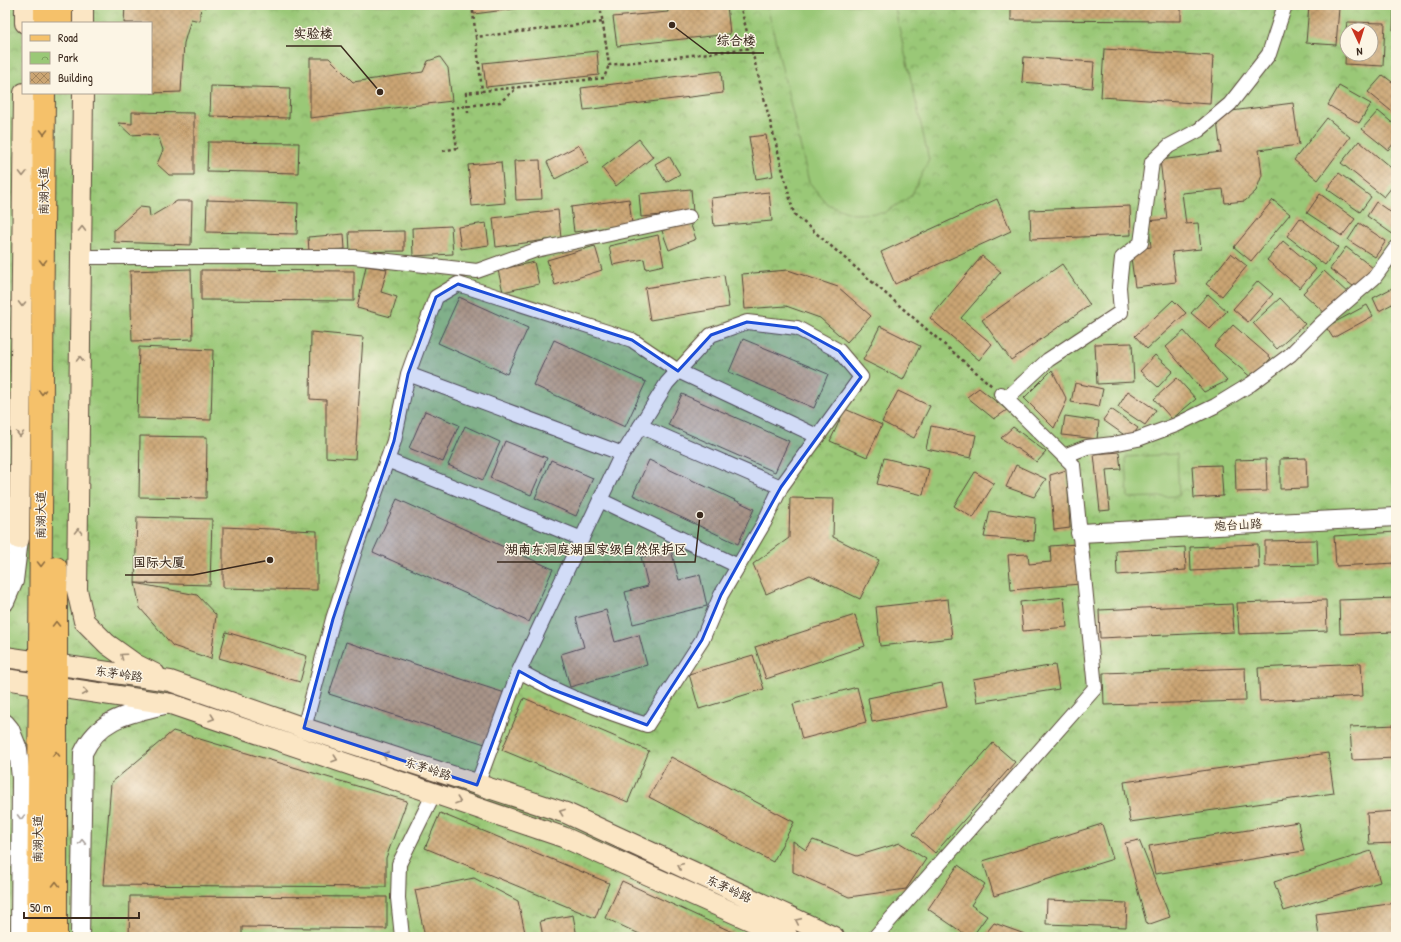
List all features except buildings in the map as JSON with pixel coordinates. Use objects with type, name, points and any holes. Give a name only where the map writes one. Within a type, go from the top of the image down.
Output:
[{"type":"main road","points":[[25,5],[25,22]]},
{"type":"main road","points":[[45,5],[45,22]]},
{"type":"main road","points":[[61,5],[61,22]]},
{"type":"main road","points":[[83,5],[83,22]]},
{"type":"main road","points":[[19,539],[24,94]]},
{"type":"main road","name":"南湖大道","points":[[44,94],[48,687],[56,937]]},
{"type":"main road","name":"南湖大道","points":[[48,663],[60,94]]},
{"type":"main road","points":[[83,94],[77,590],[84,621],[107,644],[135,664],[170,681]]},
{"type":"main road","name":"东茅岭路","points":[[5,657],[170,681],[304,728],[566,813],[834,937]]},
{"type":"main road","name":"东茅岭路","points":[[5,679],[48,687],[171,704],[563,837],[788,937]]},
{"type":"main road","name":"南湖大道","points":[[38,937],[48,687]]},
{"type":"street","points":[[875,937],[1095,688],[1073,465],[1004,396],[1048,360],[1121,312],[1119,287],[1122,258],[1141,243],[1152,162],[1169,146],[1199,130],[1230,104],[1269,54],[1285,5]]},
{"type":"street","points":[[81,257],[354,257],[477,271],[536,250],[689,217]]},
{"type":"street","points":[[1064,456],[1087,447],[1113,444],[1138,438],[1176,425],[1215,406],[1251,384],[1290,355],[1323,322],[1374,278],[1396,248]]},
{"type":"street","points":[[304,728],[335,612],[357,544],[394,441],[408,374],[436,296],[458,284],[632,340],[678,371],[817,436]]},
{"type":"street","points":[[477,785],[519,671],[623,454],[667,383],[710,335],[747,322],[797,328],[839,351],[861,377],[781,487],[764,523],[721,595],[702,640],[647,725],[610,714],[564,695],[519,671]]},
{"type":"street","points":[[408,374],[623,454]]},
{"type":"street","points":[[640,426],[781,487]]},
{"type":"street","points":[[387,460],[582,539]]},
{"type":"street","points":[[600,500],[738,566]]},
{"type":"street","name":"炮台山路","points":[[1080,533],[1396,517]]},
{"type":"street","points":[[5,602],[14,581],[19,539]]},
{"type":"street","points":[[80,937],[83,753],[90,739],[103,726],[127,714],[171,704]]},
{"type":"street","points":[[5,723],[10,729],[18,749],[22,778],[20,937]]},
{"type":"street","points":[[402,937],[398,898],[399,864],[434,793]]},
{"type":"path","points":[[472,5],[482,91]]},
{"type":"path","points":[[468,113],[466,93],[604,78],[609,65],[600,5]]},
{"type":"path","points":[[740,5],[794,214],[1004,396]]},
{"type":"path","points":[[476,37],[603,22]]},
{"type":"path","points":[[609,65],[751,48]]},
{"type":"path","points":[[444,151],[457,148],[451,108],[500,102],[517,87]]},
{"type":"highlighted area","points":[[458,284],[632,340],[678,371],[711,335],[747,322],[797,328],[839,351],[861,377],[781,487],[721,595],[702,640],[647,725],[551,689],[519,671],[477,785],[304,728],[333,619],[394,441],[408,374],[436,297]]},
{"type":"green space","points":[[5,5],[1396,5],[1396,937],[5,937]]},
{"type":"green space","points":[[767,5],[894,5],[929,160],[911,196],[884,213],[852,214],[827,204],[809,182]]},
{"type":"green space","points":[[1177,454],[1179,496],[1128,498],[1126,457]]},
{"type":"place","name":"综合楼","points":[[672,25]]},
{"type":"place","name":"实验楼","points":[[380,92]]},
{"type":"place","name":"湖南东洞庭湖国家级自然保护区","points":[[700,515]]},
{"type":"place","name":"国际大厦","points":[[270,560]]}]
